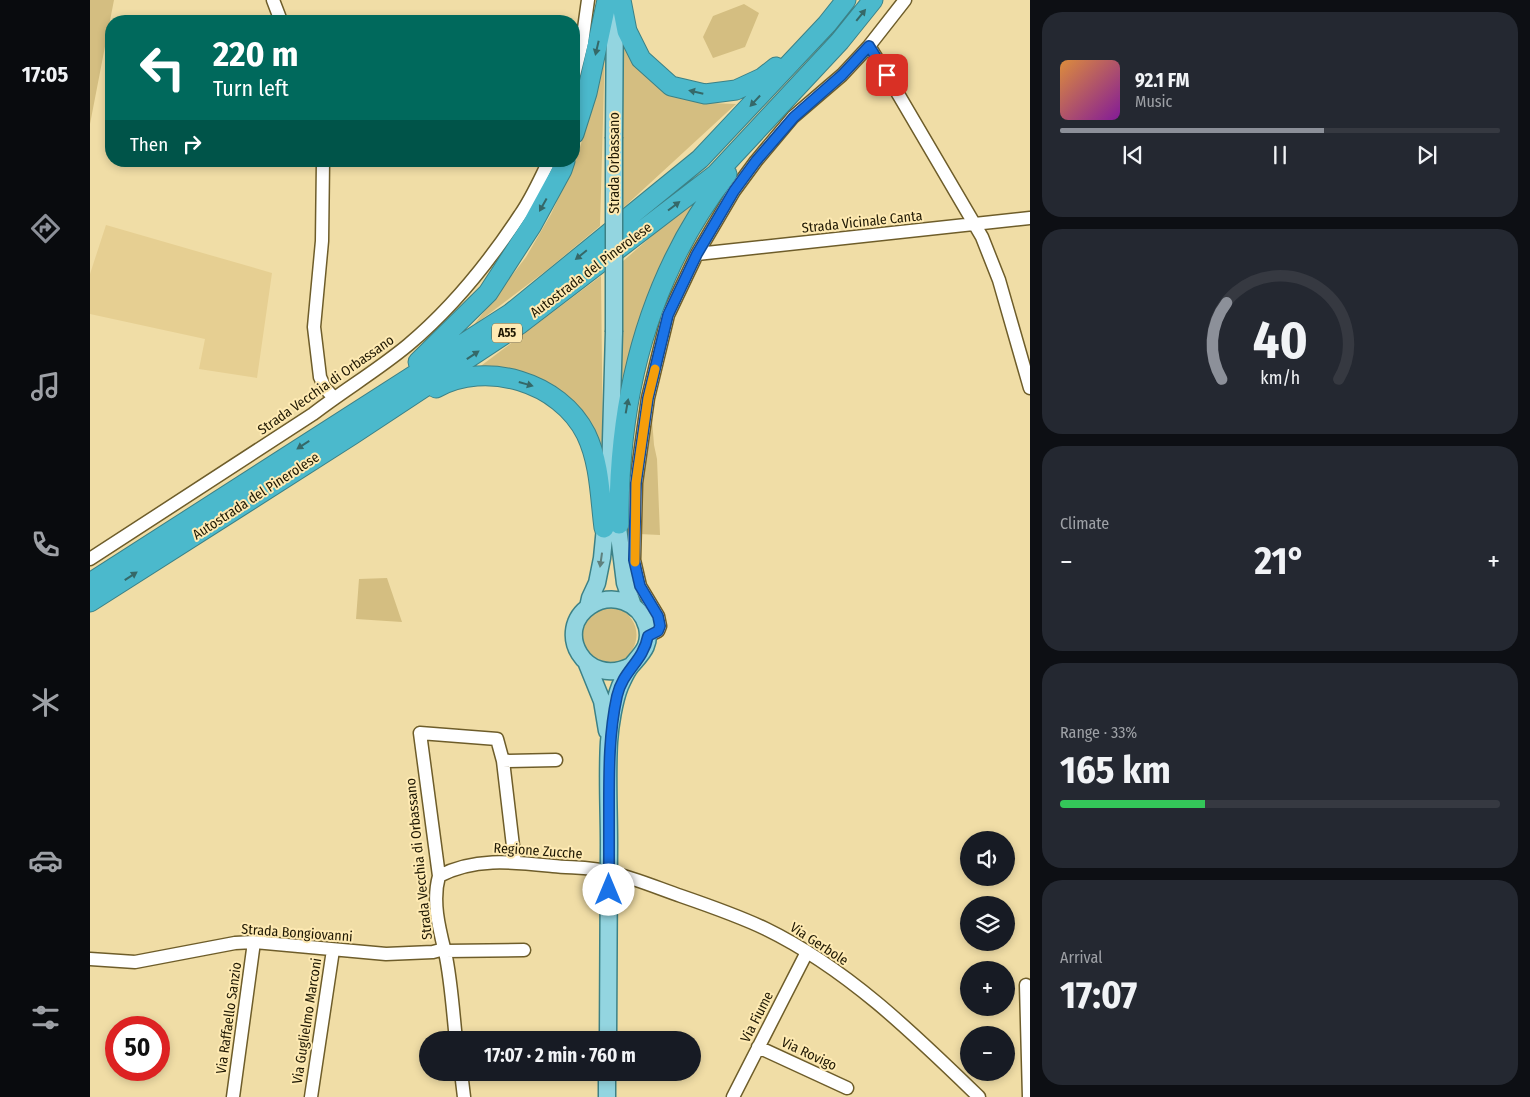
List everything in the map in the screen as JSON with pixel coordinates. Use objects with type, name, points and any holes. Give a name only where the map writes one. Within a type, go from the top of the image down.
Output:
[{"type":"highway","points":[[580,115],[587,93],[608,0]]},
{"type":"highway","points":[[621,0],[627,31],[641,59],[671,86],[705,94],[736,90],[762,78],[827,24]]},
{"type":"highway","name":"Autostrada del Pinerolese","points":[[90,583],[511,313],[692,165],[827,24],[846,0]]},
{"type":"highway","name":"Autostrada del Pinerolese","points":[[90,602],[352,435],[520,324],[716,174],[840,41],[873,0]]},
{"type":"highway","points":[[611,526],[627,405],[640,348],[666,274],[695,221],[743,152],[840,41]]},
{"type":"highway","points":[[334,426],[419,361],[488,293],[532,225],[563,167]]},
{"type":"highway","points":[[352,435],[446,383],[475,376],[499,377],[533,385],[549,394],[564,406],[576,418],[586,433],[594,453],[611,526]]},
{"type":"main road","name":"Strada Orbassano","points":[[608,1031],[609,741],[617,695],[631,666],[640,658],[646,648],[648,636],[644,619],[633,606],[624,582],[611,526],[610,476],[614,332],[615,0]]},
{"type":"main road","name":"Strada Orbassano","points":[[609,741],[602,701],[587,664],[580,656],[574,635],[580,615],[588,607],[597,584],[611,526]]},
{"type":"main road","points":[[588,607],[598,601],[610,599],[622,600],[633,606]]},
{"type":"main road","points":[[587,664],[595,669],[613,672],[631,666]]},
{"type":"main road","points":[[607,1081],[607,1097]]},
{"type":"street","points":[[272,0],[278,15]]},
{"type":"street","points":[[580,51],[588,0]]},
{"type":"street","points":[[648,636],[658,631],[660,626],[655,610],[640,586],[634,560],[636,483],[648,398],[668,315],[697,254],[734,191],[762,154],[794,117],[842,75],[869,46],[905,0]]},
{"type":"street","points":[[869,46],[976,225],[999,280],[1030,388]]},
{"type":"street","points":[[323,167],[322,241],[314,327],[320,377],[334,398]]},
{"type":"street","name":"Strada Vecchia di Orbassano","points":[[90,560],[312,414],[385,364],[410,343],[456,298],[480,269],[521,214],[546,167]]},
{"type":"street","name":"Strada Vicinale Canta","points":[[697,254],[1030,218]]},
{"type":"street","name":"Strada Vecchia di Orbassano","points":[[455,1031],[444,950],[437,915],[435,888],[438,876],[420,733],[497,739],[503,762]]},
{"type":"street","points":[[515,862],[503,762],[556,760]]},
{"type":"street","name":"Regione Zucche","points":[[438,876],[451,870],[482,862],[515,862],[609,871]]},
{"type":"street","name":"Via Gerbole","points":[[609,871],[726,912],[766,929],[807,952],[868,996],[924,1044],[979,1097]]},
{"type":"street","name":"Strada Bongiovanni","points":[[90,959],[135,962],[235,943],[254,942],[386,954],[444,950],[524,950]]},
{"type":"street","name":"Via Raffaello Sanzio","points":[[233,1097],[254,942]]},
{"type":"street","name":"Via Guglielmo Marconi","points":[[311,1097],[333,950]]},
{"type":"street","name":"Via Fiume","points":[[733,1097],[807,952]]},
{"type":"street","points":[[1026,985],[1029,1097]]},
{"type":"street","name":"Via Rovigo","points":[[758,1047],[847,1088]]},
{"type":"street","points":[[462,1081],[464,1097]]},
{"type":"shaded area","points":[[90,0],[114,0],[111,15],[105,15],[105,46],[90,124]]},
{"type":"shaded area","points":[[744,4],[759,13],[745,47],[713,58],[703,37],[713,16]]},
{"type":"shaded area","points":[[623,37],[676,96],[710,103],[736,104],[623,208]]},
{"type":"shaded area","points":[[605,47],[600,226],[547,270],[473,326],[526,257],[551,214],[573,167],[580,167],[580,147],[590,115]]},
{"type":"shaded area","points":[[699,195],[701,196],[618,416],[622,262]]},
{"type":"shaded area","points":[[106,225],[272,273],[257,378],[199,369],[205,339],[90,314],[90,274]]},
{"type":"shaded area","points":[[601,276],[603,462],[566,402],[474,371]]},
{"type":"shaded area","points":[[651,406],[657,459],[660,535],[639,534],[640,478]]},
{"type":"shaded area","points":[[387,578],[402,622],[356,619],[359,579]]},
{"type":"shaded area","points":[[616,607],[628,615],[635,625],[636,636],[634,646],[620,662],[609,664],[596,661],[582,647],[582,624],[599,608]]},
{"type":"slow traffic","points":[[635,562],[636,483],[648,398],[655,369]]},
{"type":"route","points":[[609,890],[609,741],[617,695],[626,673],[640,658],[646,648],[648,636],[658,631],[660,626],[658,616],[640,586],[634,560],[636,483],[648,398],[668,315],[697,254],[734,191],[756,161],[794,117],[842,75],[869,46],[887,75]]}]
